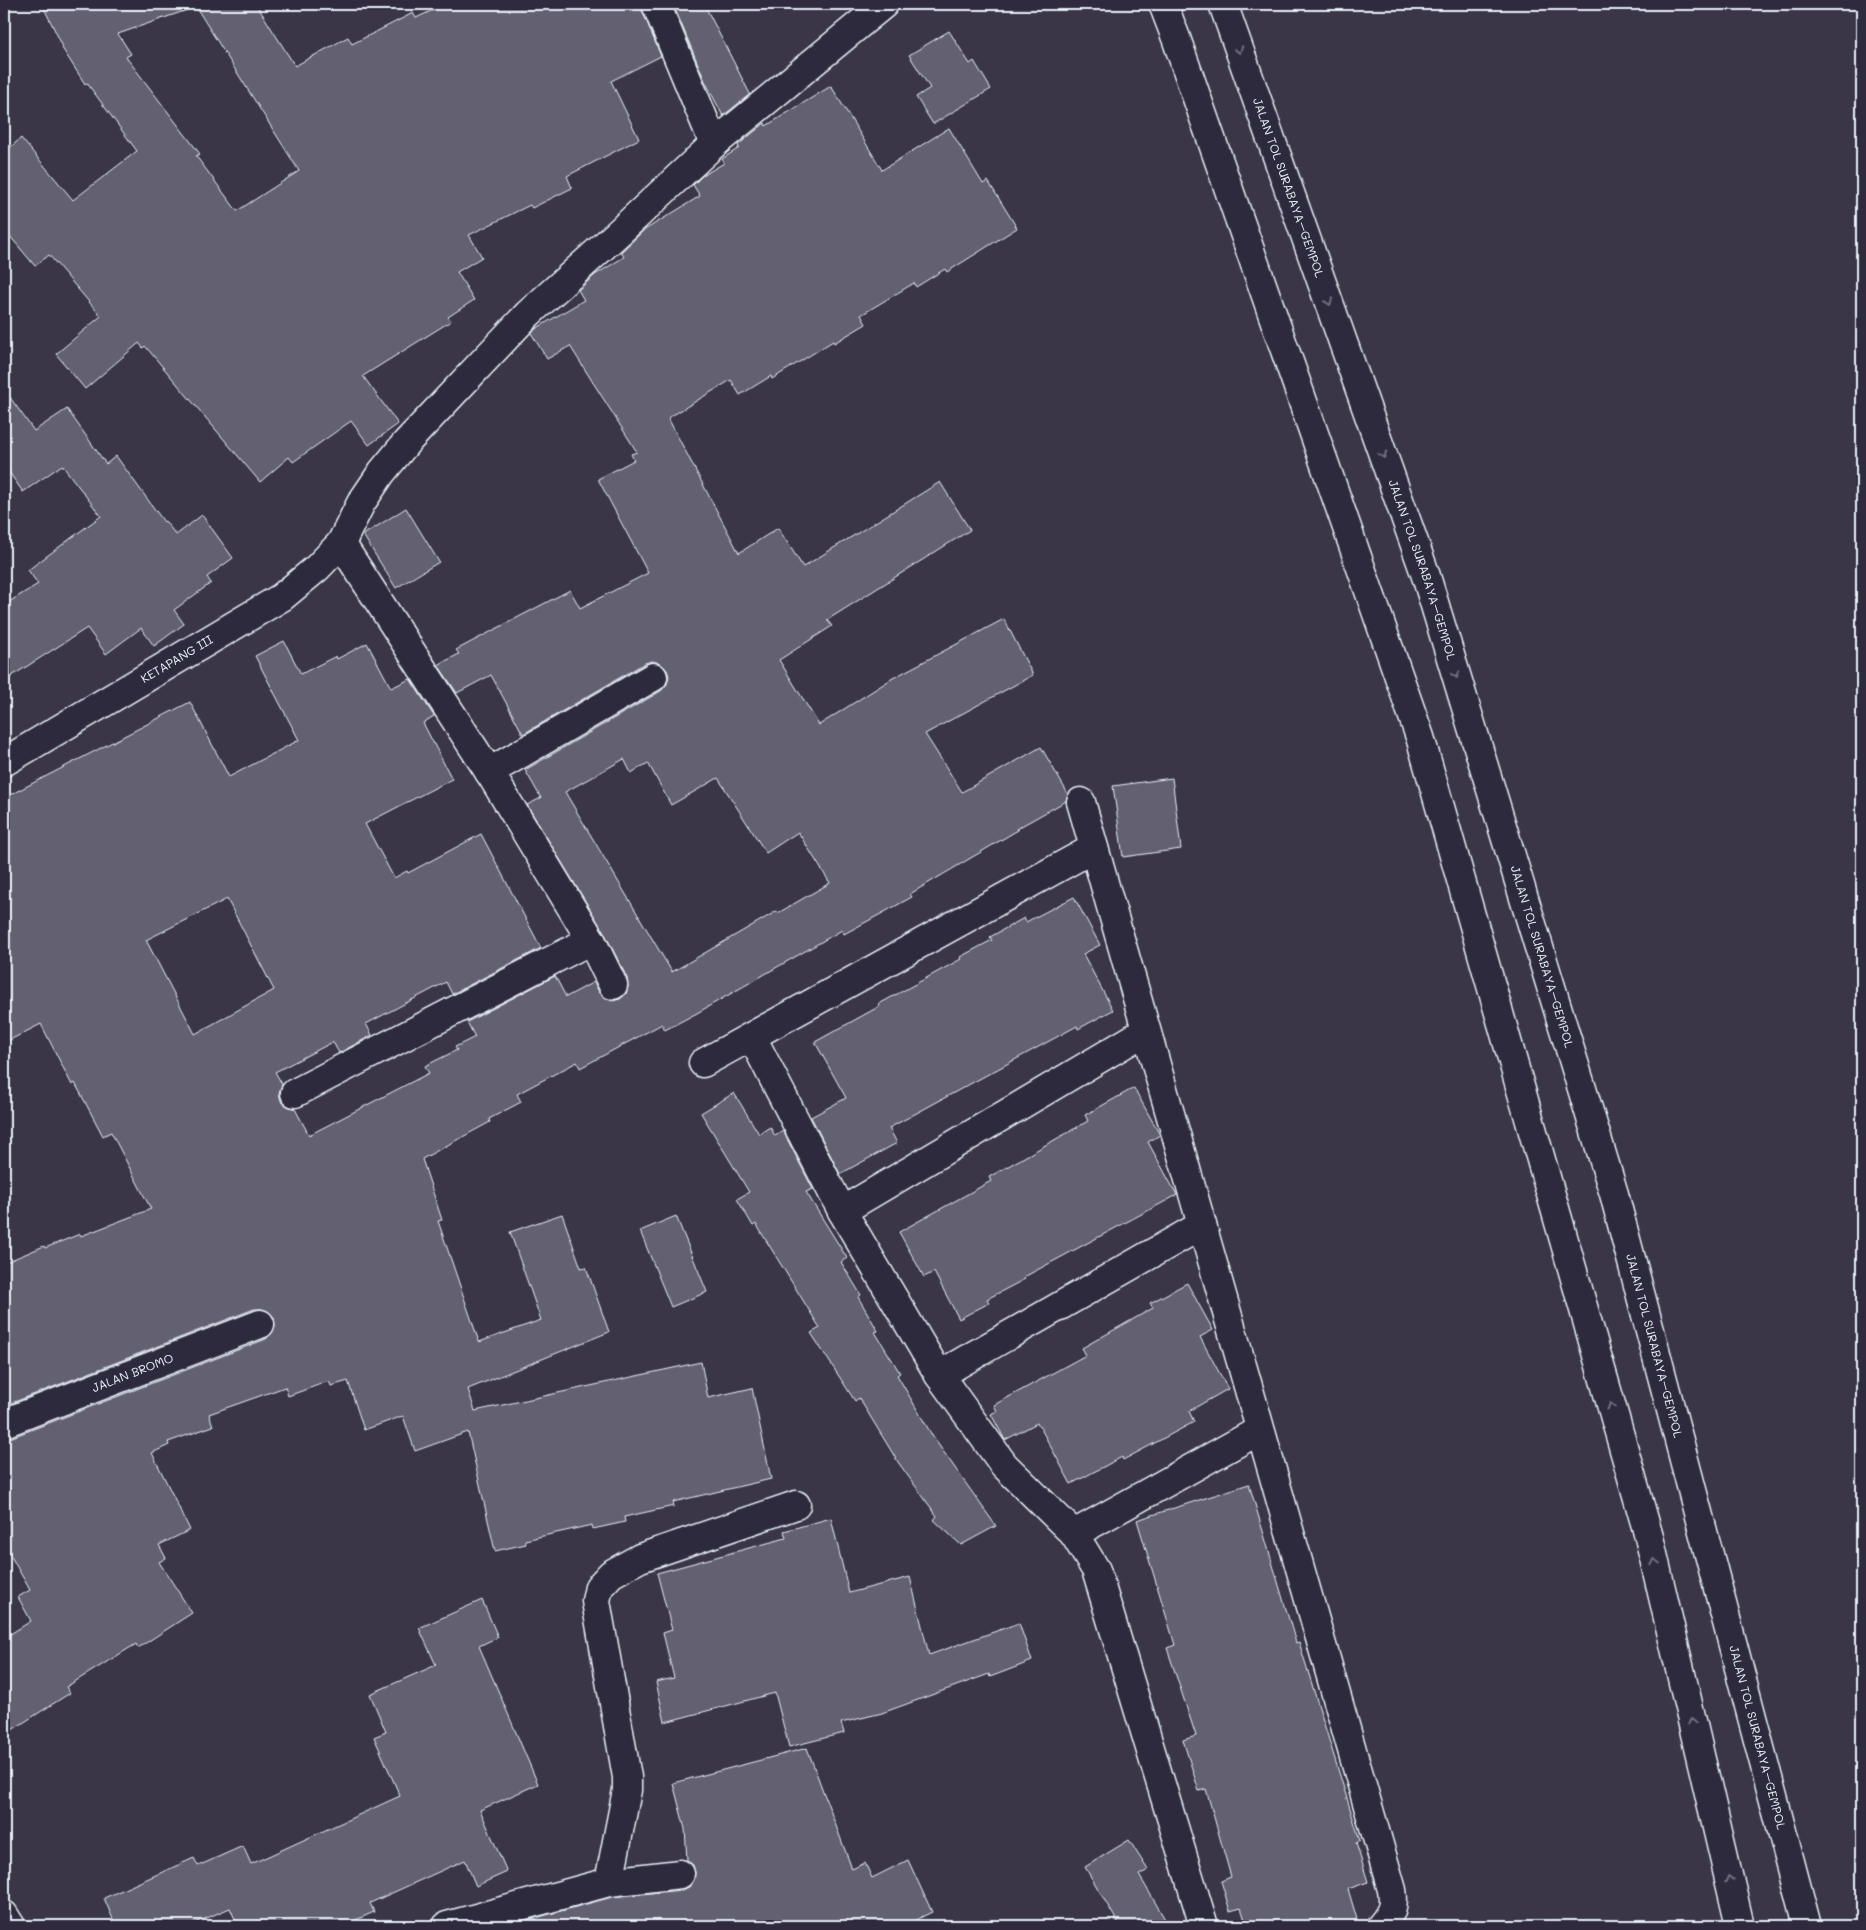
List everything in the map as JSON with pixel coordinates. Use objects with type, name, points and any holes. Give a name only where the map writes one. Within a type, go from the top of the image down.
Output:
[{"type":"main road","points":[[656,4],[714,144]]},
{"type":"main road","name":"KETAPANG III","points":[[4,762],[282,597],[317,568],[341,543],[361,503],[382,472],[406,443],[528,314],[714,144],[884,4]]},
{"type":"main road","points":[[1163,4],[1420,737],[1649,1537],[1740,1926]]},
{"type":"main road","name":"JALAN TOL SURABAYA–GEMPOL","points":[[1223,4],[1426,576],[1614,1194],[1807,1926]]},
{"type":"main road","points":[[341,543],[488,772],[591,940],[613,984]]},
{"type":"main road","points":[[488,772],[653,677]]},
{"type":"main road","points":[[1081,802],[1392,1890],[1394,1901],[1391,1914],[1381,1926]]},
{"type":"main road","points":[[703,1063],[1094,848]]},
{"type":"main road","points":[[295,1093],[591,940]]},
{"type":"main road","points":[[842,1211],[1146,1031]]},
{"type":"main road","points":[[752,1037],[842,1211],[938,1375],[1004,1465],[1074,1534],[1096,1570],[1204,1926]]},
{"type":"main road","points":[[938,1375],[1202,1225]]},
{"type":"main road","name":"JALAN BROMO","points":[[4,1423],[260,1324]]},
{"type":"main road","points":[[1074,1534],[1260,1430]]},
{"type":"main road","points":[[609,1882],[627,1790],[627,1777],[596,1601],[600,1587],[611,1574],[640,1558],[796,1505]]},
{"type":"main road","points":[[447,1926],[609,1882],[680,1874]]},
{"type":"main road","points":[[4,1915],[11,1926]]},
{"type":"building","points":[[42,4],[189,4],[190,9],[118,34],[131,54],[126,57],[200,154],[196,156],[237,211],[299,171],[194,4],[256,4],[295,66],[348,37],[352,44],[413,13],[416,18],[446,4],[641,4],[661,56],[611,81],[639,139],[567,176],[572,188],[532,208],[530,205],[469,235],[482,257],[457,272],[474,300],[448,317],[451,321],[363,376],[398,424],[369,445],[351,421],[293,462],[289,457],[260,482],[145,346],[143,348],[139,343],[85,389],[56,354],[101,316],[49,255],[35,266],[4,229],[4,153],[21,138],[73,200],[137,151],[87,83],[85,84],[62,48]]},
{"type":"building","points":[[673,4],[704,4],[750,94],[723,116],[705,81]]},
{"type":"building","points":[[949,31],[970,64],[974,61],[991,89],[933,124],[916,97],[930,88],[909,55]]},
{"type":"building","points":[[831,86],[882,170],[949,128],[983,184],[988,181],[1017,228],[947,272],[945,269],[916,287],[914,283],[861,315],[866,324],[834,343],[833,341],[772,379],[771,376],[740,395],[731,380],[668,418],[739,553],[778,528],[803,567],[940,482],[970,530],[827,620],[832,626],[779,660],[819,725],[893,678],[1004,619],[1033,675],[925,734],[962,792],[1041,747],[1068,794],[1066,801],[1016,829],[1018,830],[910,894],[912,897],[844,934],[842,930],[697,1013],[665,1030],[662,1024],[580,1068],[577,1062],[517,1094],[521,1102],[489,1119],[490,1122],[422,1159],[442,1220],[438,1221],[479,1342],[541,1320],[510,1232],[562,1214],[581,1268],[586,1267],[609,1332],[468,1389],[475,1411],[701,1362],[708,1398],[752,1388],[771,1479],[673,1502],[674,1506],[624,1517],[625,1522],[593,1529],[592,1525],[525,1540],[526,1544],[495,1551],[468,1432],[415,1451],[403,1416],[364,1430],[348,1381],[331,1386],[329,1381],[288,1396],[285,1387],[209,1414],[213,1426],[168,1442],[169,1445],[152,1453],[190,1530],[159,1545],[166,1558],[159,1562],[192,1613],[138,1648],[136,1644],[66,1687],[70,1693],[4,1735],[4,1638],[31,1621],[18,1597],[30,1590],[4,1544],[4,1438],[10,1438],[266,1339],[272,1333],[275,1326],[274,1318],[269,1312],[262,1309],[254,1309],[4,1406],[4,1263],[44,1246],[45,1248],[80,1234],[81,1236],[151,1209],[111,1132],[103,1136],[75,1083],[72,1085],[41,1024],[4,1043],[4,798],[190,702],[229,777],[299,740],[255,656],[284,641],[301,674],[336,656],[337,659],[367,643],[391,688],[410,679],[434,716],[423,723],[452,779],[365,824],[394,878],[407,871],[408,873],[481,834],[541,948],[452,994],[446,982],[366,1024],[372,1035],[339,1053],[333,1042],[275,1072],[282,1084],[279,1093],[281,1101],[295,1109],[309,1135],[429,1073],[425,1066],[457,1050],[455,1047],[475,1037],[467,1022],[555,976],[566,997],[594,982],[599,992],[605,998],[612,1001],[620,999],[626,994],[628,987],[627,978],[604,932],[527,805],[541,798],[525,770],[661,691],[667,684],[669,676],[667,670],[660,663],[652,661],[645,663],[523,734],[491,675],[457,693],[438,665],[459,654],[456,650],[570,590],[580,608],[648,573],[598,479],[634,460],[631,454],[637,452],[570,346],[547,359],[531,333],[584,300],[578,290],[595,275],[624,257],[621,252],[643,231],[700,196],[693,185],[702,176],[724,163],[722,159],[739,148],[738,145],[765,123],[766,126]],"holes":[[[624,759],[631,773],[648,763],[671,805],[718,778],[766,853],[798,832],[830,883],[778,913],[777,911],[672,972],[565,792]],[[227,899],[274,990],[195,1034],[146,940]]]},
{"type":"building","points":[[4,389],[34,431],[67,409],[106,464],[116,456],[164,522],[176,535],[202,515],[233,558],[207,577],[211,583],[174,610],[184,624],[154,646],[141,628],[106,654],[87,628],[4,681],[4,605],[38,584],[28,570],[101,516],[62,465],[23,492],[4,465]]},
{"type":"building","points":[[406,508],[439,562],[396,588],[363,535]]},
{"type":"building","points":[[1172,778],[1181,849],[1123,857],[1113,786]]},
{"type":"building","points":[[1074,897],[1100,945],[1083,954],[1113,1010],[1078,1029],[1077,1026],[889,1128],[897,1143],[840,1174],[811,1117],[846,1098],[815,1042],[961,959],[960,957],[992,940],[990,937],[1024,918],[1026,922]]},
{"type":"building","points":[[1134,1088],[1160,1135],[1148,1142],[1177,1195],[1024,1277],[1025,1279],[987,1299],[989,1303],[959,1319],[934,1272],[924,1277],[899,1232],[991,1181],[989,1177],[1088,1121],[1085,1115]]},
{"type":"building","points":[[734,1093],[759,1134],[770,1127],[775,1136],[783,1131],[813,1189],[806,1192],[847,1258],[841,1262],[861,1295],[858,1297],[878,1331],[875,1332],[900,1373],[897,1375],[933,1437],[996,1526],[961,1545],[934,1520],[937,1516],[898,1462],[859,1398],[855,1401],[811,1333],[820,1328],[756,1224],[753,1226],[737,1199],[749,1192],[701,1113]]},
{"type":"building","points":[[676,1216],[707,1292],[671,1307],[640,1231]]},
{"type":"building","points":[[1187,1283],[1213,1330],[1200,1337],[1228,1389],[1189,1411],[1194,1422],[1123,1460],[1122,1457],[1071,1484],[1037,1423],[1005,1440],[991,1414],[997,1411],[994,1405],[1086,1355],[1082,1348],[1153,1308],[1150,1303]]},
{"type":"building","points":[[1249,1484],[1296,1643],[1299,1642],[1360,1841],[1356,1843],[1368,1882],[1348,1889],[1359,1926],[1247,1926],[1241,1908],[1230,1911],[1221,1881],[1231,1877],[1206,1789],[1199,1791],[1183,1740],[1196,1736],[1167,1648],[1175,1645],[1137,1520]]},
{"type":"building","points":[[831,1518],[849,1593],[910,1577],[929,1655],[1019,1623],[1032,1661],[990,1677],[989,1674],[882,1713],[841,1723],[844,1733],[789,1747],[775,1693],[665,1722],[656,1682],[674,1678],[663,1633],[672,1630],[657,1573],[786,1538],[784,1531]]},
{"type":"building","points":[[482,1600],[498,1637],[479,1646],[538,1784],[480,1810],[507,1872],[476,1886],[465,1860],[370,1903],[374,1912],[342,1926],[238,1926],[230,1908],[188,1926],[116,1926],[104,1898],[194,1858],[198,1866],[243,1846],[251,1864],[400,1796],[374,1737],[386,1732],[370,1694],[436,1665],[419,1628]]},
{"type":"building","points":[[807,1748],[852,1869],[865,1863],[872,1878],[908,1860],[932,1912],[903,1926],[810,1926],[809,1923],[763,1926],[529,1926],[528,1920],[612,1897],[682,1890],[689,1887],[694,1880],[695,1872],[693,1865],[687,1860],[685,1829],[673,1783]]},
{"type":"building","points":[[1129,1840],[1148,1870],[1139,1875],[1169,1926],[1120,1926],[1085,1867]]}]
